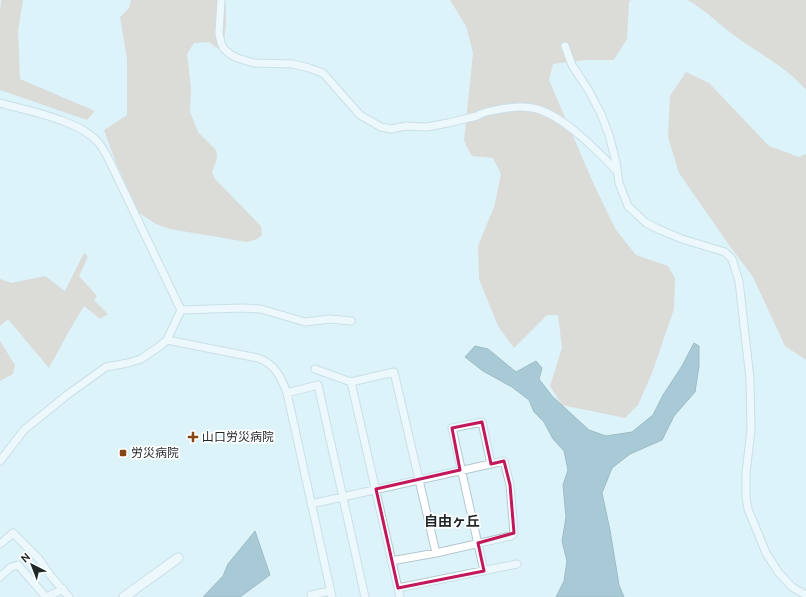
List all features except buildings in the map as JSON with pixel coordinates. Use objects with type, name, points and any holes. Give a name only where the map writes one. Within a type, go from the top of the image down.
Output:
[{"type":"street","points":[[221,0],[220,38],[224,49],[230,54],[237,58],[254,63],[293,64],[323,73],[360,115],[381,127],[390,129],[406,126],[427,127],[477,116],[481,113],[508,108],[536,109],[565,124],[591,145],[617,171]]},
{"type":"street","points":[[565,46],[572,65],[589,91],[601,114],[609,135],[619,183],[628,206],[646,223],[658,230],[725,252],[732,259],[739,281],[750,379],[751,430],[746,473],[746,497],[748,509],[766,553],[779,573],[792,587],[806,595]]},
{"type":"street","points":[[0,103],[71,125],[89,134],[98,142],[111,164],[181,310]]},
{"type":"street","points":[[181,310],[236,308],[261,309],[305,322],[330,319],[351,321]]},
{"type":"street","points":[[0,461],[24,430],[67,395],[106,367],[141,359],[167,340],[181,310]]},
{"type":"street","points":[[167,340],[265,361],[277,370],[281,376],[287,393],[331,594],[311,596]]},
{"type":"street","points":[[315,369],[351,382],[394,372],[436,553]]},
{"type":"street","points":[[351,382],[400,597]]},
{"type":"street","points":[[287,393],[318,386],[365,597]]},
{"type":"street","points":[[484,571],[460,470],[452,428],[482,422],[491,464]]},
{"type":"street","points":[[311,504],[504,461],[510,485],[514,533],[511,536],[436,553],[391,561]]},
{"type":"street","points":[[0,544],[13,533],[39,559],[50,575],[69,597]]},
{"type":"street","points":[[124,597],[178,558]]},
{"type":"street","points":[[398,588],[517,564]]},
{"type":"street","points":[[0,577],[12,567],[18,565],[46,597],[63,589]]},
{"type":"highlighted area","points":[[482,422],[491,464],[504,461],[510,485],[514,533],[478,543],[484,571],[398,588],[376,489],[460,470],[452,428]]},
{"type":"shaded area","points":[[1,0],[23,0],[18,31],[20,79],[95,111],[87,120],[0,90]]},
{"type":"shaded area","points":[[131,0],[225,0],[226,26],[224,39],[220,50],[209,42],[194,43],[187,54],[191,88],[190,112],[198,132],[216,150],[217,158],[212,172],[215,179],[261,226],[262,235],[257,239],[247,242],[170,229],[156,224],[139,213],[116,163],[104,130],[127,115],[127,59],[120,17],[129,8]]},
{"type":"shaded area","points":[[450,0],[631,0],[629,2],[627,39],[614,60],[586,60],[553,64],[549,80],[595,187],[616,230],[636,255],[668,266],[675,278],[674,309],[652,373],[638,405],[625,418],[562,405],[550,386],[562,348],[558,315],[547,315],[514,348],[498,326],[479,279],[478,246],[494,207],[501,174],[493,158],[472,156],[464,141],[473,53],[466,26]]},
{"type":"shaded area","points":[[688,0],[806,0],[806,90],[781,67],[735,36]]},
{"type":"shaded area","points":[[686,72],[709,83],[769,146],[799,157],[806,154],[806,360],[785,346],[753,277],[679,173],[668,137],[670,96]]},
{"type":"shaded area","points":[[84,253],[88,257],[79,276],[97,296],[94,300],[108,314],[100,319],[84,306],[49,368],[8,319],[0,326],[0,279],[12,283],[45,276],[65,291]]},
{"type":"shaded area","points":[[0,341],[15,365],[13,374],[0,381]]},
{"type":"water","points":[[694,343],[699,346],[699,366],[695,392],[674,416],[662,440],[630,454],[612,468],[602,493],[619,585],[624,597],[556,597],[564,581],[567,561],[562,541],[566,517],[563,485],[568,470],[564,451],[553,439],[544,422],[534,412],[529,400],[512,387],[483,371],[465,357],[475,346],[488,349],[516,372],[536,361],[542,368],[539,379],[552,396],[589,430],[606,436],[632,432],[653,415],[663,395],[682,366]]},
{"type":"water","points":[[255,531],[270,575],[240,597],[203,597],[223,576],[228,564]]},
{"type":"place","name":"山口労災病院","points":[[193,437]]},
{"type":"place","name":"労災病院","points":[[123,453]]},
{"type":"district","name":"自由ヶ丘","points":[[452,521]]}]
